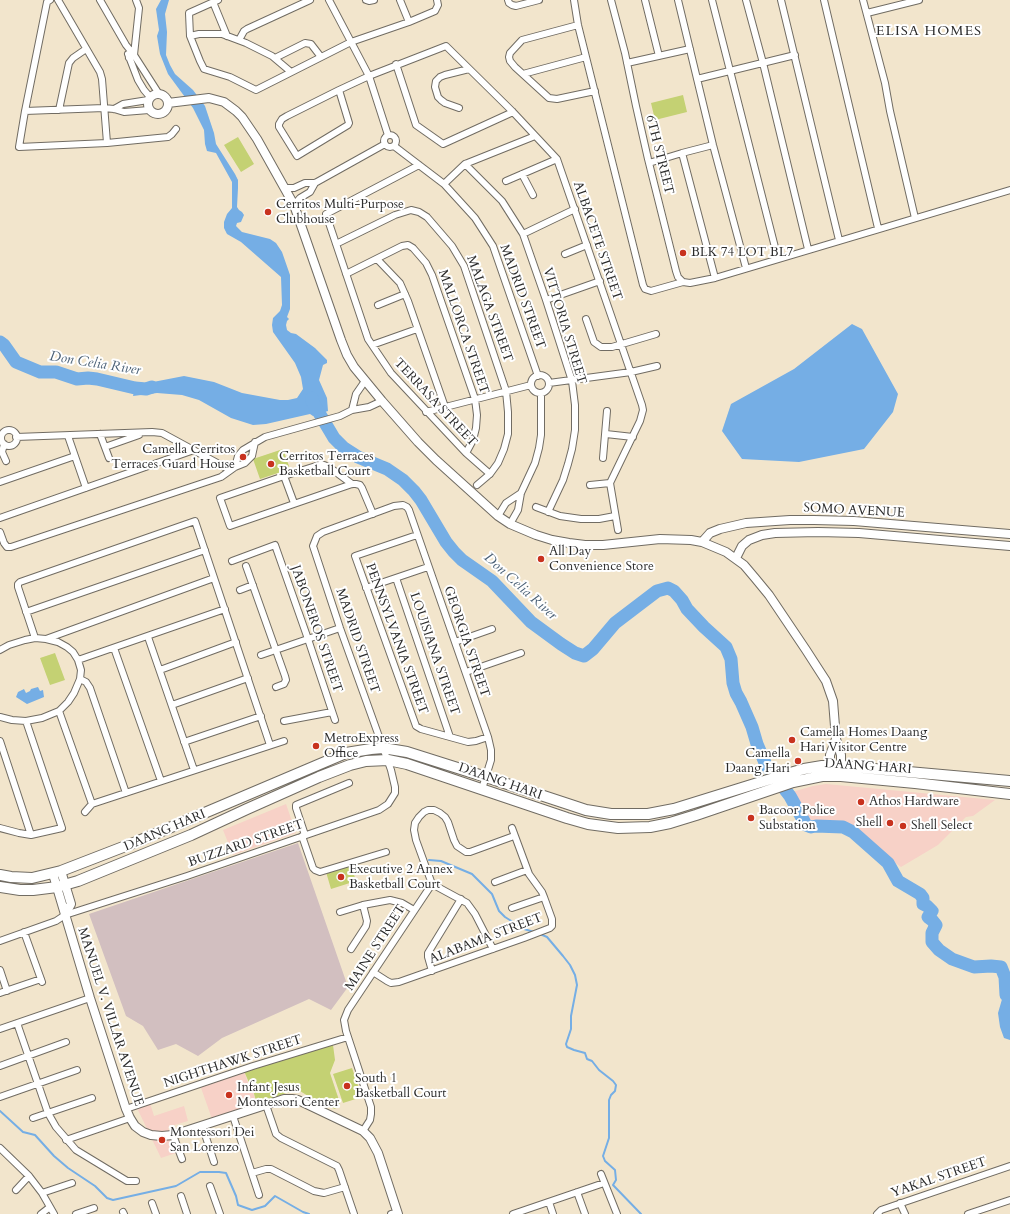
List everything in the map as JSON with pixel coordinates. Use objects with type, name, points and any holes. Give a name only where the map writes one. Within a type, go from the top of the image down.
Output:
[{"type":"main road","name":"DAANG HARI","points":[[0,875],[32,878],[57,873],[136,842],[346,753],[359,750],[383,748],[407,752],[571,806],[601,813],[648,814],[668,811],[791,778],[814,766],[830,771],[916,778],[1010,781]]},
{"type":"main road","name":"DAANG HARI","points":[[0,887],[33,890],[61,886],[96,874],[191,835],[247,808],[350,765],[366,761],[388,760],[407,764],[567,818],[588,824],[618,828],[650,827],[670,823],[696,815],[765,786]]},
{"type":"main road","name":"DAANG HARI","points":[[916,778],[1009,794]]},
{"type":"main road","points":[[1009,794],[1010,781]]},
{"type":"main road","points":[[242,797],[247,808]]},
{"type":"street","points":[[50,0],[47,2],[19,147],[107,143],[168,137],[176,129]]},
{"type":"street","points":[[58,0],[100,72],[102,79],[107,143]]},
{"type":"street","points":[[100,0],[126,45],[144,90],[149,98]]},
{"type":"street","points":[[239,40],[244,31],[247,29],[310,0]]},
{"type":"street","points":[[329,0],[369,76],[388,136]]},
{"type":"street","points":[[366,0],[374,0]]},
{"type":"street","points":[[400,0],[409,22]]},
{"type":"street","points":[[227,36],[215,1],[189,12],[190,36],[204,69],[230,77],[256,90],[351,42],[409,22],[435,11],[438,5],[437,0]]},
{"type":"street","points":[[508,0],[508,3],[516,6],[539,0]]},
{"type":"street","points":[[574,0],[578,25],[643,285],[645,289],[651,292],[683,282],[715,278],[878,228],[1010,190]]},
{"type":"street","name":"6TH STREET","points":[[611,0],[676,271],[678,277],[683,282]]},
{"type":"street","points":[[645,0],[659,56]]},
{"type":"street","points":[[678,0],[713,146],[746,268]]},
{"type":"street","points":[[712,0],[778,259]]},
{"type":"street","points":[[746,0],[763,63],[808,250]]},
{"type":"street","points":[[781,0],[839,240]]},
{"type":"street","points":[[824,0],[878,228]]},
{"type":"street","points":[[863,0],[885,83],[915,218]]},
{"type":"street","points":[[867,13],[919,0]]},
{"type":"street","points":[[139,1],[132,57],[159,94]]},
{"type":"street","points":[[578,25],[522,40],[510,53],[510,61],[514,67],[549,98],[557,99],[595,91]]},
{"type":"street","points":[[190,36],[199,34],[222,34],[239,40],[272,56],[290,72]]},
{"type":"street","points":[[275,58],[305,43],[311,44],[321,57]]},
{"type":"street","name":"ALBACETE STREET","points":[[396,64],[446,46],[513,112],[557,159],[622,344],[643,410],[633,437],[610,483]]},
{"type":"street","points":[[627,63],[690,48]]},
{"type":"street","points":[[59,110],[69,63],[73,58],[86,49]]},
{"type":"street","points":[[697,79],[795,55]]},
{"type":"street","points":[[523,74],[586,57]]},
{"type":"street","points":[[339,90],[349,123],[348,125],[297,156],[279,127],[282,119],[339,90],[396,64],[416,125],[443,144],[513,112]]},
{"type":"street","points":[[459,108],[445,103],[438,97],[435,87],[436,82],[440,77],[445,75],[469,69]]},
{"type":"street","points":[[25,111],[104,108],[124,112],[149,110],[155,114],[162,113],[166,110],[168,102],[165,96],[159,94],[152,95],[149,98],[122,104],[114,109]]},
{"type":"street","points":[[149,98],[147,103],[149,110]]},
{"type":"street","points":[[168,102],[209,98],[224,102],[236,110],[250,127],[294,205],[341,340],[349,358],[365,381],[418,442],[498,516],[510,524],[552,540],[586,545],[603,545],[660,539],[691,540],[702,542],[726,552],[744,565],[756,578],[826,681],[833,702],[836,739],[841,755],[841,771]]},
{"type":"street","points":[[385,144],[384,139],[388,136]]},
{"type":"street","points":[[385,144],[389,147],[394,146],[396,142],[395,138],[388,136]]},
{"type":"street","points":[[444,184],[465,164],[535,136]]},
{"type":"street","points":[[285,188],[294,188],[305,183],[315,183],[385,144]]},
{"type":"street","name":"MADRID STREET","points":[[394,146],[444,184],[475,218],[493,246],[538,376]]},
{"type":"street","points":[[649,163],[713,146]]},
{"type":"street","points":[[682,153],[715,278]]},
{"type":"street","points":[[506,181],[557,159]]},
{"type":"street","name":"VITTORIA STREET","points":[[465,164],[502,201],[522,234],[546,300],[572,381],[575,405],[575,424],[572,449],[563,480],[548,512]]},
{"type":"street","name":"TERRASA STREET","points":[[419,165],[326,214],[368,339],[372,346],[391,373],[426,412],[466,454],[490,474]]},
{"type":"street","points":[[522,174],[532,195]]},
{"type":"street","points":[[294,205],[300,198],[310,192],[315,183]]},
{"type":"street","points":[[522,234],[575,209]]},
{"type":"street","name":"MALAGA STREET","points":[[336,244],[395,215],[411,210],[419,212],[427,217],[452,246],[464,266],[506,391],[508,412],[508,434],[504,449],[490,474],[477,486]]},
{"type":"street","name":"MALLORCA STREET","points":[[346,274],[402,246],[408,245],[413,248],[426,263],[432,275],[475,399],[477,415],[476,428],[473,440],[466,454]]},
{"type":"street","points":[[565,254],[587,245]]},
{"type":"street","points":[[377,259],[400,283],[445,407]]},
{"type":"street","points":[[546,300],[600,281]]},
{"type":"street","points":[[378,304],[405,294]]},
{"type":"street","points":[[586,319],[594,342],[601,347],[612,347],[656,334]]},
{"type":"street","points":[[372,346],[417,329]]},
{"type":"street","points":[[549,383],[631,372],[657,366]]},
{"type":"street","points":[[542,375],[546,377],[549,383],[548,390],[541,393],[535,391],[531,385],[533,379],[542,375]]},
{"type":"street","points":[[352,410],[356,394],[365,381]]},
{"type":"street","points":[[426,412],[531,385]]},
{"type":"street","points":[[510,524],[518,510],[521,493],[535,463],[539,448],[541,435],[541,393]]},
{"type":"street","points":[[233,468],[238,456],[243,450],[265,437],[340,416],[352,410],[369,407],[382,401]]},
{"type":"street","points":[[603,458],[607,411]]},
{"type":"street","points":[[6,461],[2,452],[4,444],[1,440],[1,431],[12,431],[16,437]]},
{"type":"street","points":[[105,447],[146,433]]},
{"type":"street","points":[[16,437],[162,433],[233,468]]},
{"type":"street","points":[[100,434],[109,458]]},
{"type":"street","points":[[606,434],[633,437]]},
{"type":"street","points":[[68,436],[86,488]]},
{"type":"street","points":[[4,444],[11,445],[15,442],[16,437]]},
{"type":"street","points":[[0,532],[4,544],[7,547],[11,547],[221,477],[233,468],[245,463],[252,456],[255,442]]},
{"type":"street","points":[[0,518],[194,450]]},
{"type":"street","points":[[0,482],[75,456]]},
{"type":"street","points":[[352,484],[336,471],[324,465],[313,466],[220,498],[230,526],[352,484],[360,485],[373,514]]},
{"type":"street","points":[[284,476],[294,503]]},
{"type":"street","points":[[590,485],[610,483],[618,530]]},
{"type":"street","points":[[498,516],[506,504],[521,493]]},
{"type":"street","name":"GEORGIA STREET","points":[[373,514],[394,506],[403,505],[409,510],[488,737],[492,754],[482,789]]},
{"type":"street","points":[[536,507],[560,516],[580,519],[599,519],[615,516]]},
{"type":"street","name":"MADRID STREET","points":[[373,514],[323,532],[314,540],[313,546],[340,628],[388,760]]},
{"type":"street","name":"SOMO AVENUE","points":[[702,542],[710,532],[720,529],[761,522],[798,520],[854,521],[1010,534]]},
{"type":"street","points":[[35,638],[18,584],[20,582],[195,521],[270,745]]},
{"type":"street","name":"SOMO AVENUE","points":[[736,558],[742,546],[749,540],[762,535],[781,532],[858,533],[1010,546]]},
{"type":"street","name":"PENNSYLVANIA STREET","points":[[417,535],[355,556],[366,588],[416,726],[421,729],[472,742],[488,737]]},
{"type":"street","name":"JABONEROS STREET","points":[[232,561],[275,545],[335,720]]},
{"type":"street","points":[[26,612],[205,550]]},
{"type":"street","points":[[246,566],[286,680],[284,684],[276,687]]},
{"type":"street","points":[[366,588],[428,567]]},
{"type":"street","points":[[46,639],[214,578]]},
{"type":"street","name":"LOUISIANA STREET","points":[[396,578],[450,737]]},
{"type":"street","points":[[240,590],[253,585]]},
{"type":"street","points":[[78,660],[148,637],[225,609]]},
{"type":"street","points":[[261,655],[340,628]]},
{"type":"street","points":[[455,642],[492,629]]},
{"type":"street","points":[[148,637],[194,770]]},
{"type":"street","points":[[0,649],[35,638],[58,642],[73,652],[78,660],[80,670],[80,680],[77,687],[68,702],[59,711],[42,718],[26,721],[0,717]]},
{"type":"street","points":[[160,670],[236,642]]},
{"type":"street","points":[[114,648],[161,781]]},
{"type":"street","points":[[466,672],[521,652]]},
{"type":"street","points":[[172,705],[248,678]]},
{"type":"street","points":[[80,680],[86,682],[90,688],[126,793]]},
{"type":"street","points":[[59,711],[92,804]]},
{"type":"street","points":[[284,721],[332,712]]},
{"type":"street","points":[[184,742],[261,716]]},
{"type":"street","points":[[0,828],[19,833],[31,834],[62,828],[26,721]]},
{"type":"street","points":[[830,771],[830,755],[836,739]]},
{"type":"street","points":[[85,812],[92,804],[284,741]]},
{"type":"street","points":[[0,742],[31,834]]},
{"type":"street","name":"BUZZARD STREET","points":[[0,941],[56,921],[65,915],[187,876],[379,810],[388,804],[395,793],[395,787],[388,760]]},
{"type":"street","points":[[349,783],[296,805],[303,836],[313,868],[320,872],[386,852]]},
{"type":"street","points":[[493,949],[472,908],[461,899],[432,884],[416,840],[414,830],[419,817],[424,812],[434,810],[445,817],[457,846],[466,852],[470,852],[514,836]]},
{"type":"street","name":"ALABAMA STREET","points":[[373,972],[387,981],[396,983],[547,930],[552,926],[544,897],[528,870],[512,828]]},
{"type":"street","points":[[494,882],[528,870]]},
{"type":"street","name":"MANUEL V. VILLAR AVENUE","points":[[57,873],[61,886],[65,915],[90,998],[126,1109],[135,1126],[143,1132],[151,1135],[162,1136],[202,1126],[284,1099],[298,1100],[363,1131],[370,1138],[378,1153],[395,1214]]},
{"type":"street","name":"MAINE STREET","points":[[363,1131],[370,1120],[371,1107],[344,1025],[344,1020],[373,972],[432,884]]},
{"type":"street","points":[[512,908],[544,897]]},
{"type":"street","points":[[432,971],[428,953],[461,899]]},
{"type":"street","points":[[340,912],[363,905],[390,900],[402,903],[414,910]]},
{"type":"street","points":[[350,949],[366,926],[367,921],[363,905]]},
{"type":"street","points":[[0,993],[41,981],[24,932]]},
{"type":"street","points":[[0,970],[7,991]]},
{"type":"street","points":[[0,1029],[90,998]]},
{"type":"street","points":[[17,1023],[48,1113],[56,1127],[76,1150],[126,1181],[136,1181]]},
{"type":"street","name":"NIGHTHAWK STREET","points":[[126,1109],[253,1066],[348,1037]]},
{"type":"street","points":[[0,1066],[66,1042]]},
{"type":"street","points":[[0,1097],[77,1070]]},
{"type":"street","points":[[34,1118],[92,1098]]},
{"type":"street","points":[[266,1105],[276,1134],[281,1138],[337,1166],[340,1170],[354,1214]]},
{"type":"street","points":[[233,1116],[259,1195]]},
{"type":"street","points":[[66,1140],[130,1118]]},
{"type":"street","points":[[202,1126],[214,1162]]},
{"type":"street","points":[[173,1134],[182,1160]]},
{"type":"street","points":[[1,1150],[29,1176],[42,1193],[54,1214]]},
{"type":"street","name":"YAKAL STREET","points":[[877,1214],[881,1210],[900,1203],[1010,1166]]},
{"type":"street","points":[[252,1173],[266,1169],[271,1170],[314,1191],[324,1193],[345,1187]]},
{"type":"street","points":[[601,1174],[617,1214]]},
{"type":"street","points":[[16,1190],[29,1176]]},
{"type":"street","points":[[42,1193],[72,1183]]},
{"type":"street","points":[[513,1214],[522,1213],[604,1183]]},
{"type":"street","points":[[210,1186],[220,1214]]},
{"type":"street","points":[[577,1192],[585,1214]]},
{"type":"street","points":[[181,1196],[187,1214]]},
{"type":"street","points":[[968,1214],[1010,1200]]},
{"type":"street","points":[[549,1202],[554,1214]]},
{"type":"street","points":[[152,1203],[156,1214]]},
{"type":"street","points":[[900,1203],[905,1214]]},
{"type":"street","points":[[41,1214],[50,1207]]},
{"type":"street","points":[[76,1214],[94,1208]]},
{"type":"shaded area","points":[[826,784],[995,800],[973,816],[966,817],[938,845],[901,867],[870,844],[855,830],[843,824],[819,822],[806,818],[795,802],[792,792]]},
{"type":"shaded area","points":[[286,804],[296,833],[233,855],[223,830]]},
{"type":"shaded area","points":[[298,843],[348,987],[331,1010],[309,999],[222,1038],[198,1056],[176,1044],[158,1050],[143,1026],[126,1016],[89,914]]},
{"type":"shaded area","name":"Infant Jesus Montessori Center","points":[[244,1071],[257,1105],[212,1119],[200,1085]]},
{"type":"shaded area","name":"Montessori Dei San Lorenzo","points":[[150,1103],[154,1116],[184,1106],[188,1121],[168,1127],[176,1153],[161,1158],[137,1108]]},
{"type":"green space","points":[[683,95],[687,112],[655,120],[651,103]]},
{"type":"green space","points":[[238,137],[254,164],[241,172],[224,145]]},
{"type":"green space","name":"Cerritos Terraces Basketball Court","points":[[283,449],[290,469],[260,479],[253,459]]},
{"type":"green space","points":[[55,653],[65,680],[50,685],[40,658]]},
{"type":"green space","name":"Executive 2 Annex Basketball Court","points":[[351,865],[356,881],[331,889],[326,872]]},
{"type":"green space","points":[[333,1045],[335,1060],[330,1073],[340,1103],[335,1109],[300,1091],[286,1093],[257,1104],[252,1087],[244,1071]]},
{"type":"green space","name":"South 1 Basketball Court","points":[[352,1068],[362,1097],[343,1103],[333,1074]]},
{"type":"water","points":[[161,0],[169,0],[165,14],[167,32],[166,55],[170,65],[175,74],[193,90],[205,106],[216,144],[238,180],[237,207],[244,215],[241,222],[237,223],[236,226],[242,232],[270,239],[276,243],[282,252],[290,275],[290,309],[287,317],[289,319],[286,325],[287,330],[296,334],[315,348],[327,360],[327,363],[323,365],[319,380],[327,398],[328,411],[313,416],[310,414],[266,424],[253,425],[231,418],[199,400],[182,395],[157,393],[133,396],[135,388],[153,382],[184,376],[214,382],[242,393],[280,400],[297,398],[303,389],[301,377],[295,363],[273,332],[273,318],[280,311],[282,305],[281,277],[241,242],[227,234],[224,228],[224,222],[227,214],[232,208],[232,182],[216,153],[207,151],[204,130],[193,108],[168,74],[160,54],[157,36],[159,30],[156,9]]},
{"type":"water","points":[[852,324],[862,329],[898,394],[893,412],[864,449],[799,462],[742,459],[722,431],[731,404],[794,369]]},
{"type":"water","points":[[38,687],[40,691],[43,690],[44,697],[27,704],[16,697],[18,692],[24,689],[26,693],[31,689]]},
{"type":"water","points":[[1010,975],[1010,1040],[1004,1038],[1000,1027],[998,1013],[1005,989],[1003,981],[1005,977]]},
{"type":"waterway","name":"Don Celia River","points":[[0,342],[4,345],[16,362],[40,372],[56,372],[77,379],[97,379],[135,388],[146,389],[152,387]]},
{"type":"waterway","name":"Don Celia River","points":[[312,398],[312,401],[334,438],[344,448],[358,457],[387,469],[403,480],[421,500],[446,542],[454,552],[462,560],[492,581],[531,622],[575,653],[584,656],[593,649],[615,623],[657,591],[668,588],[674,591],[682,600],[687,609],[726,647],[731,659],[733,683],[736,693],[752,727],[766,765],[790,796],[806,825],[811,827],[843,827],[853,832],[888,863],[898,881],[920,894],[923,898],[923,904],[932,911],[928,917],[936,925],[932,933],[932,942],[939,950],[952,959],[974,967],[1001,967],[1005,977],[1006,995]]},
{"type":"waterway","points":[[429,860],[441,861],[472,874],[492,894],[499,911],[505,917],[524,929],[534,932]]},
{"type":"waterway","points":[[540,934],[547,937],[570,965],[575,975],[577,985],[571,1016],[571,1029],[566,1044],[567,1047],[585,1053],[587,1059],[592,1061],[599,1070],[616,1085],[615,1091],[609,1100],[609,1138],[603,1156],[605,1161],[615,1170],[616,1180],[613,1185],[641,1214]]},
{"type":"waterway","points":[[0,1111],[23,1132],[35,1135],[54,1156],[68,1168],[95,1186],[107,1198],[113,1200],[176,1186],[200,1172],[219,1172],[226,1173],[236,1196],[238,1205],[252,1210],[265,1206],[275,1196],[309,1214]]},
{"type":"place","name":"Cerritos Multi-Purpose Clubhouse","points":[[268,212]]},
{"type":"place","name":"BLK 74 LOT BL7","points":[[683,253]]},
{"type":"place","name":"Camella Cerritos Terraces Guard House","points":[[243,457]]},
{"type":"place","name":"Cerritos Terraces Basketball Court","points":[[271,464]]},
{"type":"place","name":"All Day Convenience Store","points":[[541,559]]},
{"type":"place","name":"Camella Homes Daang Hari Visitor Centre","points":[[792,740]]},
{"type":"place","name":"MetroExpress Office","points":[[316,746]]},
{"type":"place","name":"Camella Daang Hari","points":[[798,761]]},
{"type":"place","name":"Athos Hardware","points":[[861,802]]},
{"type":"place","name":"Bacoor Police Substation","points":[[751,818]]},
{"type":"place","name":"Shell","points":[[890,823]]},
{"type":"place","name":"Shell Select","points":[[903,826]]},
{"type":"place","name":"Executive 2 Annex Basketball Court","points":[[341,877]]},
{"type":"place","name":"South 1 Basketball Court","points":[[347,1086]]},
{"type":"place","name":"Infant Jesus Montessori Center","points":[[229,1095]]},
{"type":"place","name":"Montessori Dei San Lorenzo","points":[[162,1140]]},
{"type":"district","name":"ELISA HOMES","points":[[929,32]]}]
